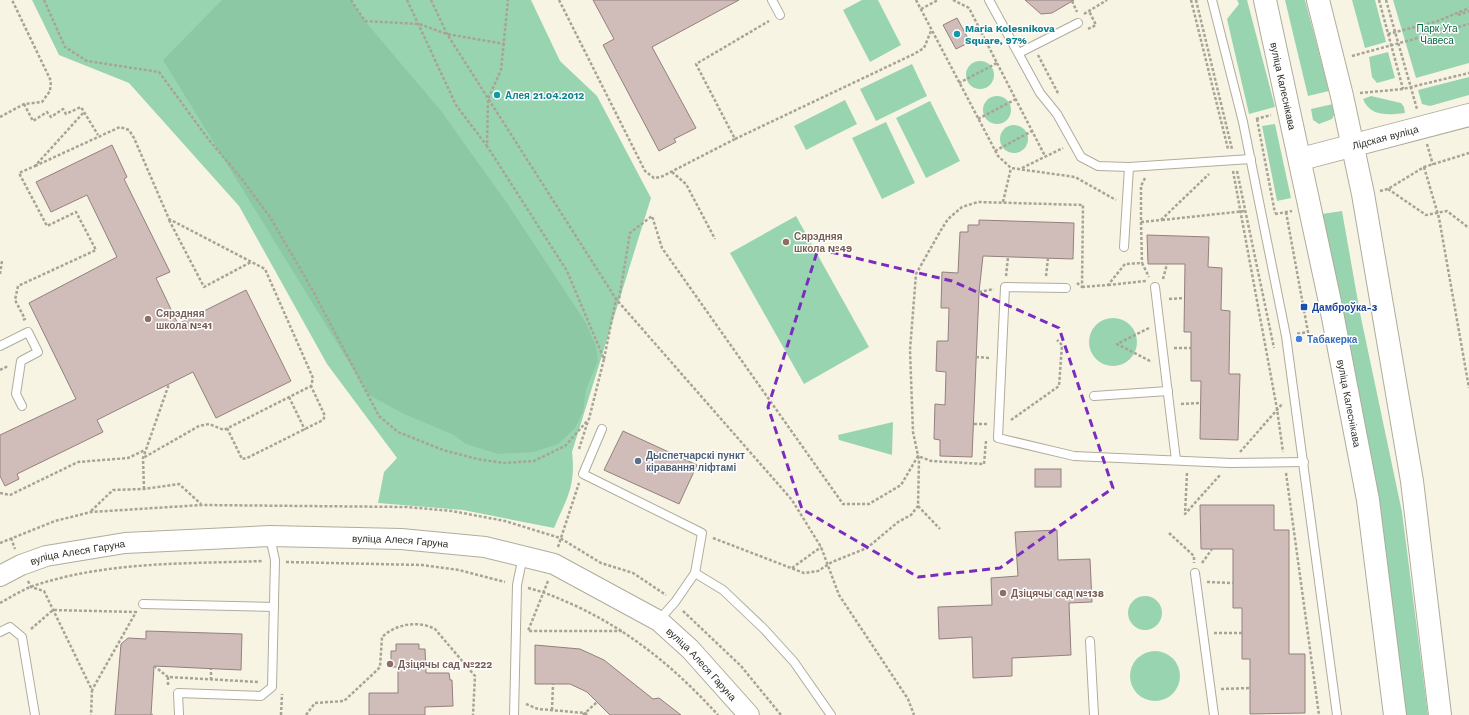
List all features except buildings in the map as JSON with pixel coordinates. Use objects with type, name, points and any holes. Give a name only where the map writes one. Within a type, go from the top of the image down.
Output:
[{"type":"main road","name":"вуліца Калеснікава","points":[[1266,0],[1301,159],[1368,500],[1395,715]]},
{"type":"main road","points":[[1318,0],[1354,146],[1412,481],[1440,715]]},
{"type":"main road","name":"Лідская вуліца","points":[[1301,159],[1469,115]]},
{"type":"street","name":"вуліца Алеся Гаруна","points":[[1,573],[46,556],[125,543],[270,536],[401,539],[485,547],[554,564],[659,621],[690,649],[749,715]]},
{"type":"lane","points":[[772,0],[780,15]]},
{"type":"lane","points":[[989,0],[1040,92],[1057,114],[1080,157],[1098,166],[1129,167],[1251,158]]},
{"type":"lane","points":[[1212,0],[1251,158],[1286,336],[1337,715]]},
{"type":"lane","points":[[1019,54],[1078,23]]},
{"type":"lane","points":[[1124,247],[1129,167]]},
{"type":"lane","points":[[1153,284],[1176,460]]},
{"type":"lane","points":[[1066,288],[1005,287],[998,438],[1074,456],[1230,463],[1284,459],[1304,462]]},
{"type":"lane","points":[[0,346],[28,332],[38,352],[21,361],[16,394],[22,406]]},
{"type":"lane","points":[[1094,396],[1168,391]]},
{"type":"lane","points":[[602,428],[583,474],[702,533],[695,574],[659,621]]},
{"type":"lane","points":[[179,715],[178,693],[261,696],[272,687],[275,560],[270,536]]},
{"type":"lane","points":[[514,715],[517,585],[523,556]]},
{"type":"lane","points":[[695,574],[723,590],[764,629],[794,662],[830,715]]},
{"type":"lane","points":[[1195,578],[1214,715]]},
{"type":"lane","points":[[143,604],[274,607]]},
{"type":"lane","points":[[0,632],[10,627],[22,637],[35,715]]},
{"type":"lane","points":[[1090,642],[1094,715]]},
{"type":"path","points":[[0,117],[24,104],[42,102],[50,91],[51,81],[12,0]]},
{"type":"path","points":[[44,0],[65,46],[87,61],[159,72],[209,140],[241,178],[270,217],[313,290],[379,416],[398,432],[443,450],[477,459],[504,463],[534,461],[565,446],[589,419],[604,359],[616,299],[619,299],[630,233],[652,216],[662,248],[843,504],[869,504],[901,485],[918,456]]},
{"type":"path","points":[[351,0],[365,21],[419,24],[448,34],[505,44]]},
{"type":"path","points":[[408,0],[456,105],[487,146],[561,259],[575,287],[604,359]]},
{"type":"path","points":[[431,0],[448,34],[488,99],[616,299],[792,500],[821,547],[839,595],[908,699],[914,715]]},
{"type":"path","points":[[487,146],[488,99],[501,70],[505,44],[508,0]]},
{"type":"path","points":[[559,0],[645,171],[654,178],[661,177],[672,172],[735,139],[914,54],[924,48],[932,31]]},
{"type":"path","points":[[916,0],[998,156],[1011,168],[1022,168],[1075,177],[1123,204]]},
{"type":"path","points":[[921,9],[938,0]]},
{"type":"path","points":[[953,0],[969,8],[1045,156]]},
{"type":"path","points":[[1072,1],[1079,16],[1107,0]]},
{"type":"path","points":[[1191,0],[1232,160],[1237,172],[1275,353]]},
{"type":"path","points":[[1196,0],[1232,160],[1277,409],[1319,715]]},
{"type":"path","points":[[1379,0],[1404,89]]},
{"type":"path","points":[[1386,0],[1433,165]]},
{"type":"path","points":[[1438,21],[1469,8]]},
{"type":"path","points":[[1083,32],[1096,25],[1089,11]]},
{"type":"path","points":[[1388,34],[1469,11]]},
{"type":"path","points":[[735,139],[696,64],[780,15]]},
{"type":"path","points":[[1352,56],[1469,24]]},
{"type":"path","points":[[1044,52],[1038,55],[1060,97]]},
{"type":"path","points":[[959,83],[997,62]]},
{"type":"path","points":[[1360,93],[1404,89],[1469,73]]},
{"type":"path","points":[[978,119],[1016,99]]},
{"type":"path","points":[[24,104],[33,121],[47,112],[51,117],[63,109],[66,114],[81,107],[98,135]]},
{"type":"path","points":[[35,166],[84,112]]},
{"type":"path","points":[[1258,119],[1275,214]]},
{"type":"path","points":[[19,322],[25,319],[15,300],[18,286],[96,250],[76,212],[47,226],[19,173],[120,126],[129,130],[134,138],[168,219],[204,287],[251,262]]},
{"type":"path","points":[[995,151],[1032,131]]},
{"type":"path","points":[[1022,168],[1065,146]]},
{"type":"path","points":[[1378,192],[1388,189],[1424,167],[1469,153]]},
{"type":"path","points":[[1424,167],[1437,213],[1469,388]]},
{"type":"path","points":[[1003,202],[1011,168]]},
{"type":"path","points":[[672,172],[686,184],[715,239]]},
{"type":"path","points":[[1225,173],[1237,172]]},
{"type":"path","points":[[1202,174],[1217,173]]},
{"type":"path","points":[[1161,220],[1210,174]]},
{"type":"path","points":[[1147,176],[1141,186],[1142,263],[1153,284]]},
{"type":"path","points":[[1388,189],[1426,215],[1447,211],[1469,228]]},
{"type":"path","points":[[702,533],[746,552],[804,573],[818,571],[828,565],[868,548],[898,522],[911,515],[918,506],[918,456],[913,432],[910,350],[916,274],[941,230],[948,220],[962,207],[978,202],[1083,205],[1082,287]]},
{"type":"path","points":[[1141,222],[1246,211]]},
{"type":"path","points":[[1286,212],[1308,332]]},
{"type":"path","points":[[168,219],[264,269],[313,378],[311,386],[325,416],[324,420],[305,430],[242,459],[227,428]]},
{"type":"path","points":[[1006,276],[1008,257]]},
{"type":"path","points":[[1046,278],[1048,258]]},
{"type":"path","points":[[0,262],[2,261],[0,274]]},
{"type":"path","points":[[1072,279],[1082,287],[1108,285],[1126,264],[1142,263]]},
{"type":"path","points":[[1163,279],[1167,264]]},
{"type":"path","points":[[1001,276],[1014,276]]},
{"type":"path","points":[[1038,277],[1052,278]]},
{"type":"path","points":[[994,297],[995,282]]},
{"type":"path","points":[[979,292],[995,289]]},
{"type":"path","points":[[1164,300],[1184,298]]},
{"type":"path","points":[[1158,324],[1117,344],[1165,368]]},
{"type":"path","points":[[1010,428],[1011,420],[1059,386],[1062,346],[1057,340]]},
{"type":"path","points":[[1168,349],[1191,348]]},
{"type":"path","points":[[990,365],[991,350]]},
{"type":"path","points":[[976,357],[991,358]]},
{"type":"path","points":[[0,370],[10,365],[6,360]]},
{"type":"path","points":[[144,489],[143,458],[169,384]]},
{"type":"path","points":[[143,458],[199,426],[209,424],[224,430],[311,386]]},
{"type":"path","points":[[1282,396],[1285,410]]},
{"type":"path","points":[[289,397],[305,430]]},
{"type":"path","points":[[1177,404],[1201,402]]},
{"type":"path","points":[[974,424],[987,424],[987,417]]},
{"type":"path","points":[[918,456],[931,462],[984,464],[986,440]]},
{"type":"path","points":[[0,493],[10,495],[78,462],[128,458],[145,450]]},
{"type":"path","points":[[1238,454],[1246,454]]},
{"type":"path","points":[[1276,454],[1284,459]]},
{"type":"path","points":[[560,538],[583,474]]},
{"type":"path","points":[[91,512],[113,490],[144,489],[179,484],[202,505]]},
{"type":"path","points":[[918,506],[940,529]]},
{"type":"path","points":[[1168,533],[1194,556],[1195,578]]},
{"type":"path","points":[[11,538],[31,587],[44,591],[92,690]]},
{"type":"path","points":[[791,568],[821,547]]},
{"type":"path","points":[[1195,578],[1212,549]]},
{"type":"path","points":[[1195,578],[1233,583]]},
{"type":"path","points":[[624,631],[528,631],[544,592],[624,631],[668,664],[718,715]]},
{"type":"path","points":[[22,637],[53,610],[136,612],[92,690],[91,715]]},
{"type":"path","points":[[306,715],[315,704],[344,701],[373,674],[380,666],[382,637],[390,630],[399,625],[428,625],[435,629],[475,676],[473,715]]},
{"type":"path","points":[[1203,632],[1242,633]]},
{"type":"path","points":[[154,666],[168,677],[262,682]]},
{"type":"path","points":[[211,669],[211,680]]},
{"type":"path","points":[[168,677],[168,692]]},
{"type":"path","points":[[552,710],[553,684]]},
{"type":"path","points":[[1210,689],[1250,688]]},
{"type":"path","points":[[526,704],[538,709],[585,714],[597,702]]},
{"type":"highlighted area","points":[[818,249],[952,281],[1059,328],[1113,488],[1000,568],[918,577],[802,509],[768,407]]},
{"type":"green space","points":[[32,0],[531,0],[560,61],[597,96],[651,198],[572,452],[573,474],[569,492],[554,528],[463,510],[378,503],[384,472],[397,458],[327,364],[239,206],[129,83],[59,55]]},
{"type":"green space","points":[[222,0],[350,0],[365,21],[441,111],[509,206],[586,323],[596,346],[598,361],[586,389],[583,412],[575,428],[558,444],[534,452],[498,454],[466,444],[454,435],[404,414],[369,395],[163,60]]},
{"type":"green space","points":[[862,0],[878,0],[901,45],[870,62],[843,10]]},
{"type":"green space","points":[[1237,0],[1247,0],[1275,107],[1249,114],[1227,19],[1239,4]]},
{"type":"green space","points":[[1285,0],[1305,0],[1329,91],[1308,96]]},
{"type":"green space","points":[[1352,0],[1375,0],[1386,42],[1365,48]]},
{"type":"green space","name":"Парк Уга Чавеса","points":[[1393,0],[1469,0],[1469,63],[1416,78]]},
{"type":"green space","points":[[1388,52],[1395,78],[1377,83],[1372,77],[1369,57]]},
{"type":"green space","points":[[980,61],[986,62],[990,65],[993,69],[993,81],[990,85],[986,88],[980,89],[974,88],[970,85],[967,81],[966,75],[967,69],[970,65],[974,62]]},
{"type":"green space","points":[[912,64],[927,96],[876,121],[860,89]]},
{"type":"green space","points":[[1469,77],[1469,95],[1430,106],[1422,104],[1418,90]]},
{"type":"green space","points":[[997,96],[1003,97],[1007,100],[1010,104],[1010,116],[1007,120],[1003,123],[997,124],[991,123],[987,120],[984,116],[983,110],[984,104],[987,100],[991,97]]},
{"type":"green space","points":[[1371,96],[1401,103],[1404,107],[1405,113],[1381,114],[1375,112],[1366,105],[1363,99]]},
{"type":"green space","points":[[845,100],[857,124],[806,150],[794,126]]},
{"type":"green space","points":[[930,101],[960,161],[926,178],[896,118]]},
{"type":"green space","points":[[1333,104],[1335,113],[1332,119],[1319,124],[1313,120],[1311,109]]},
{"type":"green space","points":[[886,122],[915,183],[882,199],[852,138]]},
{"type":"green space","points":[[1275,124],[1291,198],[1277,201],[1262,126]]},
{"type":"green space","points":[[1014,125],[1020,126],[1024,129],[1027,133],[1027,145],[1024,149],[1020,152],[1014,153],[1008,152],[1004,149],[1001,145],[1000,139],[1001,133],[1004,129],[1008,126]]},
{"type":"green space","points":[[1342,211],[1360,313],[1402,512],[1428,715],[1402,715],[1363,438],[1322,214]]},
{"type":"green space","points":[[796,216],[869,347],[804,384],[730,253]]},
{"type":"green space","points":[[1108,318],[1118,318],[1127,322],[1133,328],[1137,337],[1137,347],[1133,356],[1127,362],[1118,366],[1108,366],[1099,362],[1093,356],[1089,347],[1089,337],[1093,328],[1099,322]]},
{"type":"green space","points":[[893,422],[892,455],[839,440],[838,435]]},
{"type":"green space","points":[[1142,596],[1148,596],[1152,597],[1159,603],[1162,613],[1161,620],[1155,627],[1148,630],[1142,630],[1138,629],[1131,623],[1128,616],[1128,610],[1129,606],[1135,599]]},
{"type":"green space","points":[[1155,651],[1164,653],[1175,662],[1180,676],[1178,685],[1169,696],[1155,701],[1146,699],[1135,690],[1130,676],[1132,667],[1141,656]]},
{"type":"place","name":"Maria Kolesnikova Square, 97%","points":[[957,34]]},
{"type":"place","name":"Алея 21.04.2012","points":[[497,95]]},
{"type":"place","name":"Сярэдняя школа №49","points":[[786,242]]},
{"type":"place","name":"Дамброўка-3","points":[[1304,307]]},
{"type":"place","name":"Сярэдняя школа №41","points":[[148,319]]},
{"type":"place","name":"Табакерка","points":[[1299,339]]},
{"type":"place","name":"Дыспетчарскі пункт кіравання ліфтамі","points":[[638,461]]},
{"type":"place","name":"Дзіцячы сад №138","points":[[1003,593]]},
{"type":"place","name":"Дзіцячы сад №222","points":[[390,664]]}]
